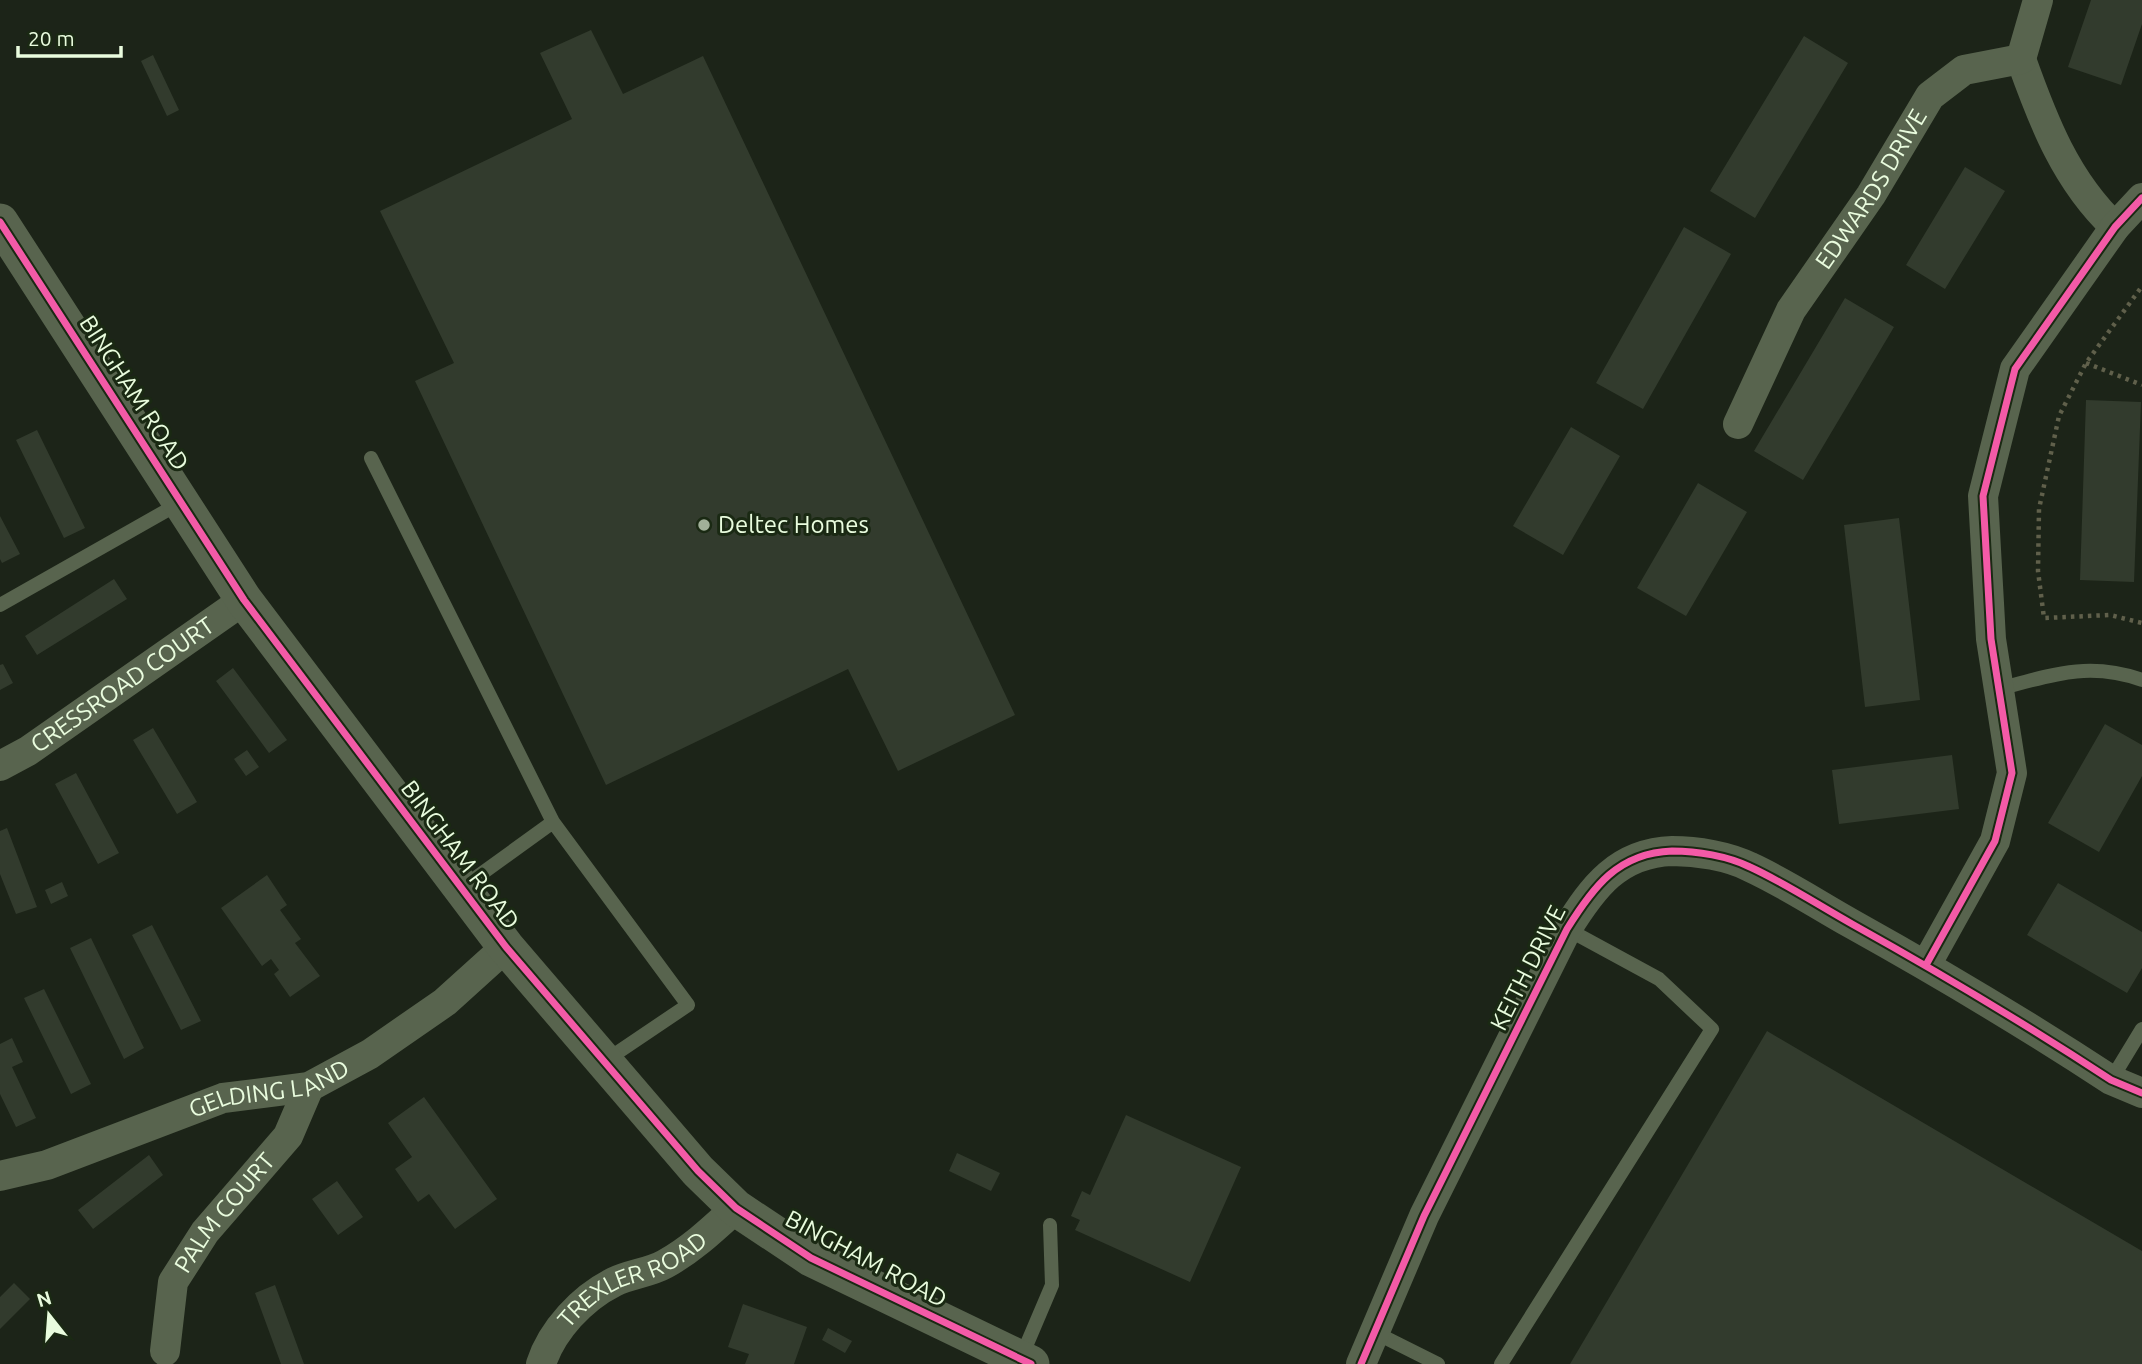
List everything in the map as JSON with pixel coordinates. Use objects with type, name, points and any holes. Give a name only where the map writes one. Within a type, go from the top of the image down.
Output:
[{"type":"street","points":[[2038,0],[2021,59],[2046,130],[2090,204],[2115,228]]},
{"type":"street","name":"EDWARDS DRIVE","points":[[1738,424],[1791,310],[1871,195],[1930,96],[1964,70],[2021,59]]},
{"type":"street","points":[[1926,965],[1995,841],[2012,773],[1991,639],[1983,496],[2015,369],[2115,228],[2142,198]]},
{"type":"street","name":"BINGHAM ROAD","points":[[0,222],[244,600],[506,947],[698,1171],[736,1208],[811,1258],[1026,1362]]},
{"type":"street","name":"CRESSROAD COURT","points":[[0,766],[28,751],[244,600]]},
{"type":"street","name":"KEITH DRIVE","points":[[1361,1364],[1424,1216],[1567,929],[1591,890],[1613,871],[1638,858],[1671,851],[1708,854],[1748,866],[1926,965],[2111,1080],[2142,1093]]},
{"type":"street","name":"GELDING LAND","points":[[0,1176],[47,1165],[223,1098],[309,1087],[370,1054],[444,1002],[506,947]]},
{"type":"street","name":"PALM COURT","points":[[165,1351],[173,1282],[205,1232],[288,1136],[309,1087]]},
{"type":"street","name":"TREXLER ROAD","points":[[541,1364],[547,1345],[581,1303],[615,1282],[661,1266],[695,1245],[736,1208]]},
{"type":"lane","points":[[371,458],[553,822],[688,1005],[604,1061]]},
{"type":"lane","points":[[0,605],[181,503]]},
{"type":"lane","points":[[1999,689],[2061,673],[2113,670],[2142,680]]},
{"type":"lane","points":[[461,889],[553,822]]},
{"type":"lane","points":[[1501,1364],[1712,1029],[1659,979],[1567,929]]},
{"type":"lane","points":[[2111,1080],[2142,1030]]},
{"type":"lane","points":[[1026,1362],[1052,1285],[1050,1225]]},
{"type":"lane","points":[[1374,1332],[1438,1364]]},
{"type":"path","points":[[2140,289],[2086,363],[2059,416],[2039,509],[2038,571],[2044,618],[2110,615],[2142,623]]},
{"type":"path","points":[[2086,363],[2142,385]]},
{"type":"building","points":[[2091,0],[2142,0],[2142,24],[2121,85],[2068,67]]},
{"type":"building","name":"Deltec Homes","points":[[591,30],[623,94],[703,56],[1015,715],[898,771],[848,669],[606,785],[415,381],[454,363],[380,211],[572,119],[540,53]]},
{"type":"building","points":[[1804,36],[1848,63],[1755,218],[1710,191]]},
{"type":"building","points":[[153,55],[179,110],[167,116],[141,61]]},
{"type":"building","points":[[1965,167],[2005,191],[1945,289],[1906,265]]},
{"type":"building","points":[[1684,227],[1731,254],[1643,409],[1596,383]]},
{"type":"building","points":[[1845,298],[1894,327],[1803,480],[1754,451]]},
{"type":"building","points":[[2086,400],[2141,402],[2134,582],[2080,580]]},
{"type":"building","points":[[1571,427],[1620,456],[1563,555],[1513,526]]},
{"type":"building","points":[[37,430],[85,528],[64,538],[16,440]]},
{"type":"building","points":[[1698,483],[1747,512],[1686,616],[1637,588]]},
{"type":"building","points":[[0,516],[20,554],[2,563],[0,559]]},
{"type":"building","points":[[1899,518],[1920,700],[1865,707],[1844,525]]},
{"type":"building","points":[[114,579],[127,599],[37,655],[25,636]]},
{"type":"building","points":[[3,664],[13,683],[0,690],[0,665]]},
{"type":"building","points":[[233,668],[287,740],[269,753],[216,681]]},
{"type":"building","points":[[2105,724],[2142,745],[2142,776],[2099,852],[2048,823]]},
{"type":"building","points":[[153,728],[197,802],[177,814],[133,740]]},
{"type":"building","points":[[247,750],[259,767],[246,776],[234,759]]},
{"type":"building","points":[[1952,755],[1959,809],[1839,824],[1832,770]]},
{"type":"building","points":[[76,773],[119,853],[98,864],[55,784]]},
{"type":"building","points":[[7,828],[37,907],[16,914],[0,874],[0,831]]},
{"type":"building","points":[[267,875],[287,905],[280,910],[301,939],[295,943],[320,976],[290,997],[274,974],[279,970],[271,959],[262,966],[221,908]]},
{"type":"building","points":[[62,882],[68,896],[51,904],[45,890]]},
{"type":"building","points":[[2058,883],[2142,932],[2142,968],[2127,993],[2027,935]]},
{"type":"building","points":[[152,925],[201,1021],[181,1030],[132,935]]},
{"type":"building","points":[[91,938],[144,1048],[124,1059],[70,948]]},
{"type":"building","points":[[44,989],[91,1084],[71,1094],[24,998]]},
{"type":"building","points":[[1767,1031],[2142,1251],[2142,1364],[1570,1364]]},
{"type":"building","points":[[12,1038],[23,1062],[12,1067],[36,1118],[16,1127],[0,1094],[0,1044]]},
{"type":"building","points":[[424,1097],[497,1199],[455,1229],[429,1194],[418,1202],[395,1169],[412,1157],[388,1123]]},
{"type":"building","points":[[1126,1115],[1241,1167],[1190,1282],[1075,1230],[1080,1220],[1071,1216],[1082,1191],[1090,1195]]},
{"type":"building","points":[[957,1153],[1000,1173],[991,1191],[949,1171]]},
{"type":"building","points":[[149,1155],[163,1175],[93,1229],[78,1210]]},
{"type":"building","points":[[337,1181],[363,1217],[338,1235],[312,1199]]},
{"type":"building","points":[[14,1283],[30,1299],[0,1329],[0,1297]]},
{"type":"building","points":[[275,1285],[304,1364],[281,1364],[255,1293]]},
{"type":"building","points":[[743,1304],[807,1327],[794,1364],[745,1364],[749,1354],[728,1347]]},
{"type":"building","points":[[828,1328],[852,1341],[845,1353],[822,1340]]},
{"type":"cycle path","points":[[1926,965],[1995,841],[2012,773],[1991,639],[1983,496],[2015,369],[2115,227],[2142,198]]},
{"type":"cycle path","points":[[0,222],[244,600],[506,947],[698,1171],[736,1208],[811,1258],[1031,1364]]},
{"type":"cycle path","points":[[1361,1364],[1424,1216],[1567,929],[1597,886],[1622,865],[1636,858],[1653,853],[1692,852],[1722,857],[1750,867],[1950,980],[2111,1080],[2142,1093]]},
{"type":"place","name":"Deltec Homes","points":[[704,525]]}]
